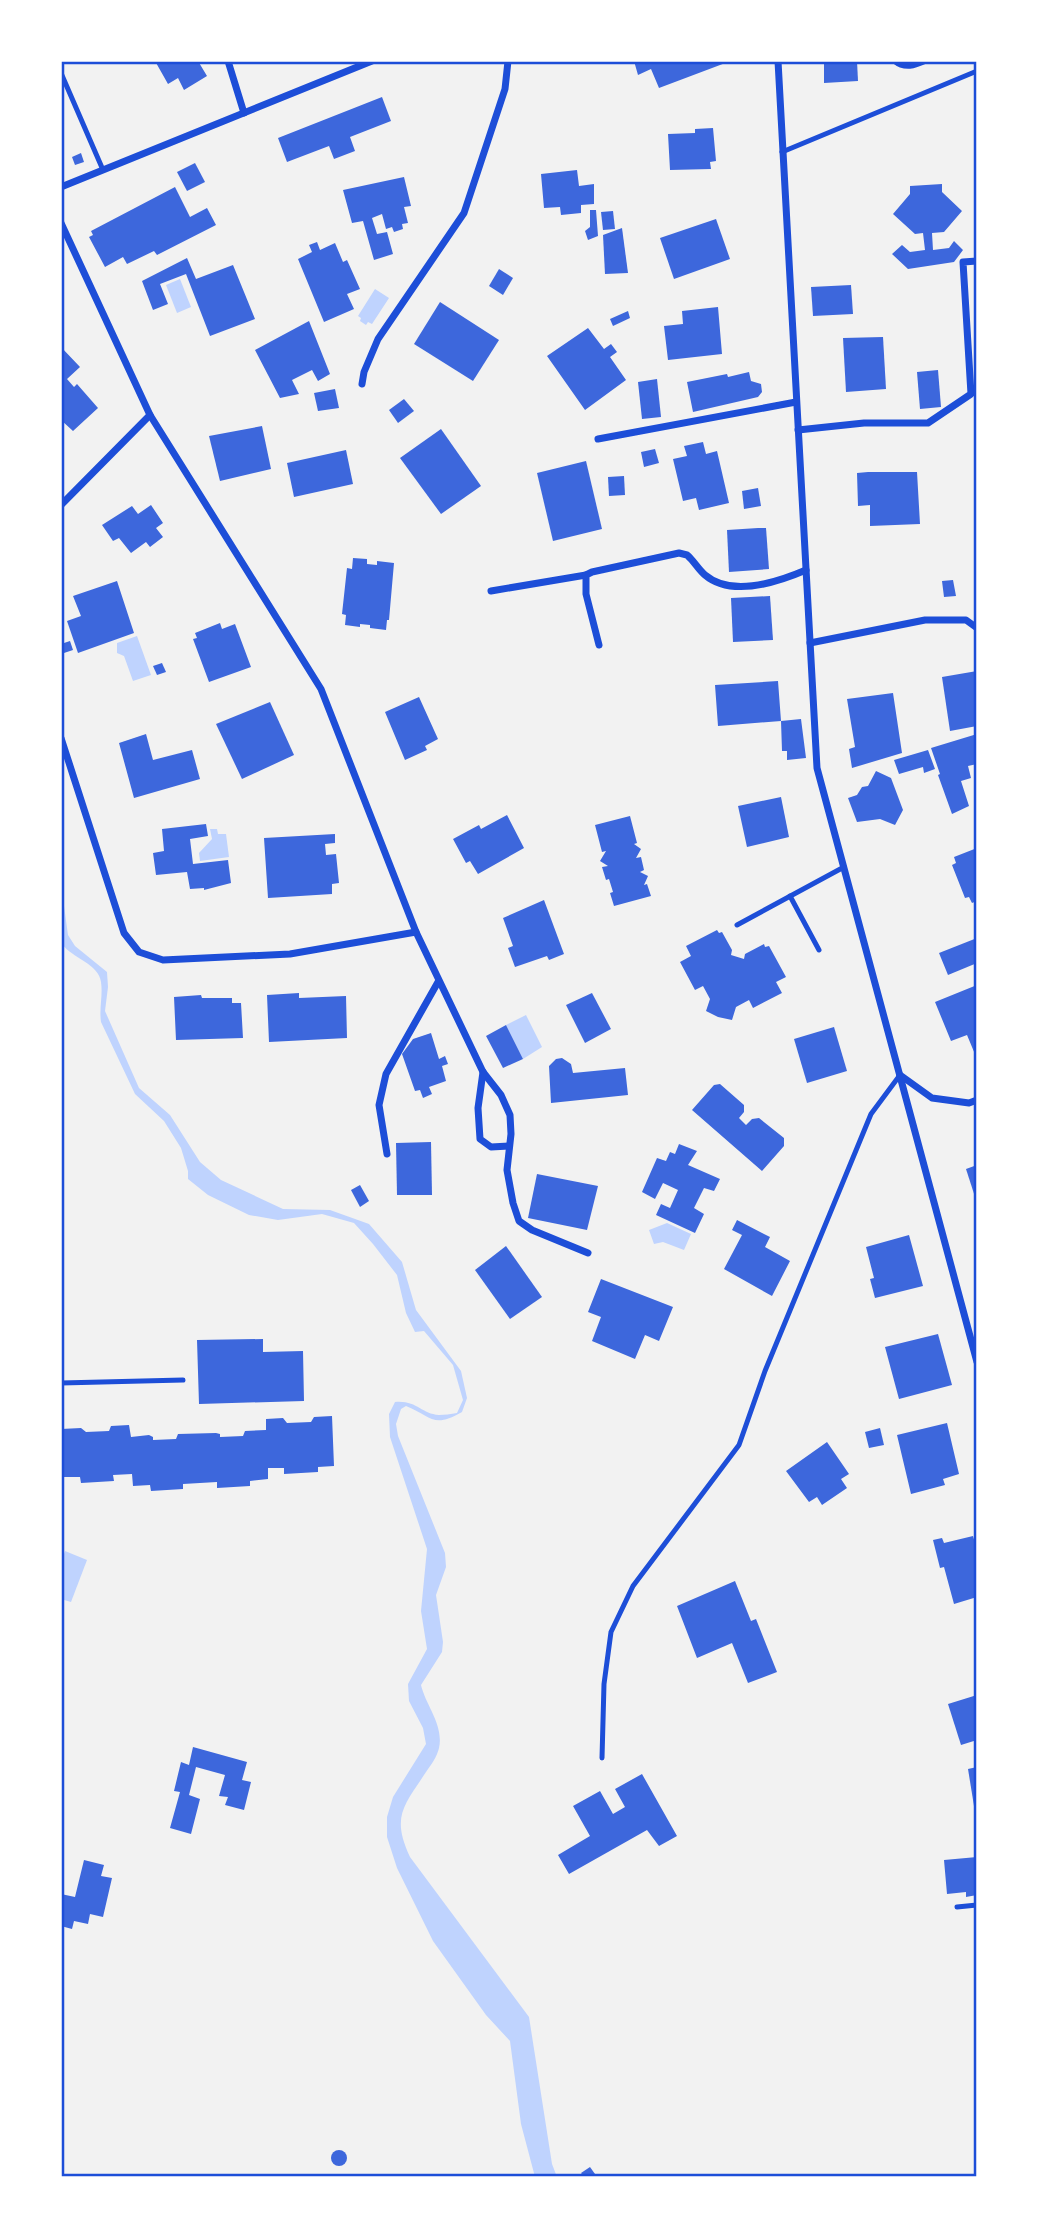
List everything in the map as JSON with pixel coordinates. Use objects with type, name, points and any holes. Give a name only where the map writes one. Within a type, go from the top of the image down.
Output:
[{"type":"street","points":[[228,61],[244,113]]},
{"type":"street","points":[[61,187],[372,61]]},
{"type":"street","points":[[362,384],[364,372],[378,339],[464,213],[505,89],[508,61]]},
{"type":"street","points":[[778,61],[817,768],[977,1362]]},
{"type":"street","points":[[61,223],[150,415],[321,689],[438,982],[483,1072],[501,1096],[509,1115],[508,1170],[519,1221],[532,1230],[587,1253]]},
{"type":"street","points":[[798,430],[864,423],[928,423],[971,394],[963,262],[977,261]]},
{"type":"street","points":[[598,439],[796,402]]},
{"type":"street","points":[[61,505],[150,415]]},
{"type":"street","points":[[491,591],[586,575],[679,553],[687,555],[704,575],[727,586],[767,583],[806,570]]},
{"type":"street","points":[[586,575],[586,594],[599,645]]},
{"type":"street","points":[[810,643],[925,620],[966,620],[977,628]]},
{"type":"street","points":[[61,738],[124,933],[139,952],[163,960],[290,954],[416,932]]},
{"type":"street","points":[[387,1154],[379,1105],[386,1074],[438,982]]},
{"type":"street","points":[[483,1072],[478,1116],[480,1139],[491,1147],[509,1146]]},
{"type":"street","points":[[900,1075],[932,1098],[969,1103],[977,1100]]},
{"type":"lane","points":[[894,61],[912,67],[926,61]]},
{"type":"lane","points":[[782,152],[977,71]]},
{"type":"lane","points":[[61,73],[103,170]]},
{"type":"lane","points":[[737,925],[844,867]]},
{"type":"lane","points":[[790,896],[819,950]]},
{"type":"lane","points":[[603,1758],[604,1684],[611,1632],[633,1586],[739,1445],[765,1371],[871,1114],[900,1075]]},
{"type":"lane","points":[[61,1383],[183,1380]]},
{"type":"lane","points":[[957,1907],[977,1905]]},
{"type":"water","points":[[180,279],[191,307],[177,313],[166,285]]},
{"type":"water","points":[[375,289],[389,298],[372,324],[368,322],[366,325],[358,316]]},
{"type":"water","points":[[137,636],[151,675],[133,681],[124,656],[117,653],[117,643]]},
{"type":"water","points":[[210,829],[217,829],[218,834],[226,834],[229,857],[200,861],[199,853],[212,839]]},
{"type":"water","points":[[61,884],[68,935],[75,946],[107,972],[105,1011],[139,1088],[170,1115],[200,1162],[221,1180],[283,1209],[330,1210],[369,1224],[402,1262],[416,1310],[461,1371],[467,1398],[462,1412],[445,1420],[438,1420],[406,1406],[401,1409],[396,1424],[398,1436],[445,1553],[446,1567],[436,1595],[442,1652],[421,1685],[437,1723],[439,1748],[434,1761],[406,1803],[401,1831],[410,1857],[529,2017],[552,2164],[557,2177],[535,2177],[521,2124],[510,2041],[486,2015],[433,1941],[397,1868],[387,1837],[387,1817],[393,1797],[426,1744],[423,1728],[409,1701],[408,1684],[427,1649],[421,1611],[427,1549],[390,1437],[389,1414],[395,1402],[409,1403],[433,1414],[457,1413],[463,1400],[453,1365],[424,1331],[415,1332],[406,1313],[397,1275],[354,1223],[322,1214],[278,1220],[249,1215],[208,1195],[188,1179],[181,1148],[164,1121],[135,1094],[101,1022],[99,976],[62,944]]},
{"type":"water","points":[[526,1015],[542,1047],[523,1059],[506,1025]]},
{"type":"water","points":[[667,1223],[691,1234],[684,1250],[663,1242],[654,1244],[649,1230]]},
{"type":"water","points":[[65,1551],[87,1560],[71,1602],[61,1599],[61,1563]]},
{"type":"building","points":[[155,61],[198,61],[207,76],[184,90],[178,78],[168,84]]},
{"type":"building","points":[[634,61],[728,62],[659,88],[651,69],[638,75]]},
{"type":"building","points":[[824,61],[857,61],[858,81],[824,83]]},
{"type":"building","points":[[382,97],[391,121],[350,137],[355,151],[334,159],[329,146],[287,162],[278,138]]},
{"type":"building","points":[[713,128],[716,161],[710,162],[711,169],[670,170],[668,134],[695,133],[695,129]]},
{"type":"building","points":[[81,153],[84,162],[75,165],[72,157]]},
{"type":"building","points":[[195,163],[205,182],[187,191],[177,172]]},
{"type":"building","points":[[577,170],[579,186],[594,184],[594,204],[581,205],[581,213],[561,215],[560,207],[544,208],[541,174]]},
{"type":"building","points":[[404,177],[411,206],[404,207],[408,223],[402,224],[403,229],[394,232],[392,227],[386,229],[382,214],[372,218],[377,234],[387,232],[393,254],[374,260],[363,221],[352,223],[343,190]]},
{"type":"building","points":[[942,184],[942,192],[962,211],[944,232],[932,233],[933,250],[949,248],[954,241],[963,250],[954,262],[908,269],[892,254],[902,245],[910,252],[925,250],[923,233],[915,234],[893,214],[910,194],[910,186]]},
{"type":"building","points":[[175,187],[190,217],[207,208],[216,225],[157,255],[154,251],[127,264],[123,257],[105,267],[89,237],[93,235],[91,231]]},
{"type":"building","points":[[590,210],[596,210],[598,236],[588,240],[585,231],[590,227]]},
{"type":"building","points":[[613,211],[615,229],[603,230],[601,212]]},
{"type":"building","points":[[716,219],[730,259],[674,279],[660,238]]},
{"type":"building","points":[[622,228],[628,273],[605,274],[603,235]]},
{"type":"building","points":[[317,242],[320,250],[335,243],[343,262],[347,260],[360,289],[347,294],[354,309],[324,322],[298,259],[312,252],[309,245]]},
{"type":"building","points":[[187,258],[196,279],[233,265],[255,319],[210,336],[186,274],[160,284],[168,304],[153,310],[142,281]]},
{"type":"building","points":[[499,269],[513,278],[503,295],[489,286]]},
{"type":"building","points":[[851,285],[853,314],[813,316],[811,287]]},
{"type":"building","points":[[440,302],[499,340],[473,381],[414,344]]},
{"type":"building","points":[[718,307],[722,354],[668,360],[664,326],[683,324],[682,311]]},
{"type":"building","points":[[628,311],[630,318],[613,326],[610,319]]},
{"type":"building","points":[[309,321],[330,374],[318,381],[312,370],[292,380],[299,394],[280,398],[255,350]]},
{"type":"building","points":[[588,328],[604,349],[611,344],[617,352],[610,357],[626,380],[585,410],[547,356]]},
{"type":"building","points":[[883,337],[886,389],[846,392],[843,338]]},
{"type":"building","points":[[61,347],[80,367],[67,379],[74,387],[77,384],[98,408],[73,431],[61,420]]},
{"type":"building","points":[[938,370],[941,407],[920,409],[917,372]]},
{"type":"building","points":[[749,372],[751,381],[761,384],[762,392],[758,397],[693,412],[687,382]]},
{"type":"building","points":[[657,379],[661,417],[642,419],[638,382]]},
{"type":"building","points":[[335,389],[339,408],[318,411],[314,393]]},
{"type":"building","points":[[404,399],[414,411],[398,423],[389,410]]},
{"type":"building","points":[[262,426],[271,469],[220,481],[209,436]]},
{"type":"building","points":[[441,429],[481,486],[441,514],[400,458]]},
{"type":"building","points":[[703,442],[706,454],[717,451],[729,503],[699,510],[696,498],[683,501],[673,459],[687,456],[684,446]]},
{"type":"building","points":[[655,449],[659,463],[644,467],[641,452]]},
{"type":"building","points":[[346,450],[353,484],[294,497],[287,463]]},
{"type":"building","points":[[586,461],[602,529],[553,541],[537,473]]},
{"type":"building","points":[[917,472],[920,524],[870,526],[870,505],[858,506],[857,473]]},
{"type":"building","points":[[624,476],[625,495],[609,496],[608,477]]},
{"type":"building","points":[[758,488],[761,506],[744,509],[742,491]]},
{"type":"building","points":[[151,505],[163,523],[156,528],[163,537],[150,547],[146,542],[131,553],[119,538],[113,541],[102,525],[132,506],[138,514]]},
{"type":"building","points":[[766,528],[769,569],[729,572],[727,530]]},
{"type":"building","points":[[353,558],[367,559],[367,564],[377,565],[377,561],[394,563],[386,630],[370,628],[370,625],[345,625],[346,615],[342,614],[347,568],[352,569]]},
{"type":"building","points":[[953,580],[956,596],[944,597],[942,581]]},
{"type":"building","points":[[117,581],[134,633],[78,653],[67,621],[81,616],[73,596]]},
{"type":"building","points":[[770,596],[773,640],[733,642],[731,598]]},
{"type":"building","points":[[220,623],[222,629],[235,624],[251,667],[209,682],[193,639],[197,638],[195,633]]},
{"type":"building","points":[[70,641],[73,650],[61,654],[61,644]]},
{"type":"building","points":[[162,663],[166,672],[157,675],[153,666]]},
{"type":"building","points":[[977,671],[977,726],[950,731],[942,677]]},
{"type":"building","points":[[778,681],[781,721],[718,726],[715,685]]},
{"type":"building","points":[[893,693],[902,753],[852,768],[849,749],[855,747],[847,699]]},
{"type":"building","points":[[419,697],[438,739],[425,746],[427,750],[405,760],[385,712]]},
{"type":"building","points":[[270,702],[294,755],[242,779],[216,724]]},
{"type":"building","points":[[801,719],[806,758],[787,760],[787,751],[782,751],[781,721]]},
{"type":"building","points":[[146,734],[153,760],[192,750],[200,779],[134,798],[119,743]]},
{"type":"building","points":[[977,734],[977,764],[968,766],[971,778],[961,781],[969,806],[952,814],[931,748]]},
{"type":"building","points":[[928,750],[935,769],[924,773],[923,767],[899,774],[894,760]]},
{"type":"building","points":[[876,771],[891,778],[903,810],[895,825],[880,819],[857,822],[848,798],[857,795],[862,787],[868,786]]},
{"type":"building","points":[[781,797],[789,837],[747,847],[738,806]]},
{"type":"building","points":[[507,815],[524,848],[478,874],[470,861],[466,863],[453,839],[479,825],[481,829]]},
{"type":"building","points":[[630,816],[637,843],[634,844],[641,849],[636,858],[641,857],[644,870],[640,872],[648,876],[644,885],[647,884],[651,896],[614,906],[609,879],[606,880],[602,867],[608,866],[600,861],[606,851],[602,852],[595,825]]},
{"type":"building","points":[[206,824],[208,836],[190,839],[193,864],[228,860],[231,883],[204,890],[190,889],[187,872],[156,875],[153,853],[164,851],[162,829]]},
{"type":"building","points":[[335,834],[335,843],[325,844],[326,855],[336,854],[339,883],[332,884],[332,894],[268,898],[264,838]]},
{"type":"building","points":[[977,848],[977,901],[972,903],[969,897],[965,898],[952,865],[956,863],[954,857]]},
{"type":"building","points":[[544,900],[564,954],[549,960],[547,956],[515,967],[508,948],[513,946],[503,918]]},
{"type":"building","points":[[717,930],[722,932],[732,950],[731,955],[744,959],[745,954],[764,944],[765,947],[769,946],[786,977],[776,982],[782,993],[753,1008],[749,1000],[736,1007],[732,1020],[706,1011],[710,999],[703,986],[695,990],[680,962],[691,956],[686,946]]},
{"type":"building","points":[[977,938],[977,963],[948,975],[939,953]]},
{"type":"building","points":[[977,985],[977,1059],[967,1035],[951,1041],[935,1002]]},
{"type":"building","points":[[299,993],[299,998],[346,996],[347,1038],[269,1042],[267,995]]},
{"type":"building","points":[[592,993],[611,1029],[585,1043],[566,1005]]},
{"type":"building","points":[[201,995],[202,998],[232,998],[232,1003],[241,1003],[243,1038],[176,1040],[174,997]]},
{"type":"building","points":[[506,1025],[523,1059],[503,1068],[486,1036]]},
{"type":"building","points":[[834,1027],[847,1071],[807,1083],[794,1039]]},
{"type":"building","points":[[431,1033],[439,1059],[445,1056],[448,1064],[442,1066],[446,1081],[429,1087],[432,1094],[423,1098],[420,1090],[415,1091],[402,1054],[413,1039]]},
{"type":"building","points":[[562,1058],[571,1064],[573,1073],[625,1068],[628,1095],[551,1103],[549,1066],[556,1059]]},
{"type":"building","points":[[720,1084],[744,1105],[744,1112],[739,1118],[746,1125],[752,1119],[759,1118],[784,1138],[784,1146],[762,1171],[692,1110],[714,1085]]},
{"type":"building","points":[[431,1142],[432,1195],[397,1195],[396,1143]]},
{"type":"building","points":[[679,1144],[697,1151],[688,1165],[720,1179],[714,1191],[704,1188],[694,1208],[704,1214],[695,1233],[656,1215],[661,1204],[670,1208],[678,1190],[663,1183],[655,1199],[642,1192],[657,1158],[666,1161],[670,1152],[675,1154]]},
{"type":"building","points":[[977,1165],[977,1200],[976,1200],[966,1169]]},
{"type":"building","points":[[537,1174],[598,1186],[587,1230],[528,1218]]},
{"type":"building","points":[[360,1185],[369,1201],[360,1207],[351,1190]]},
{"type":"building","points":[[737,1220],[770,1237],[765,1247],[790,1261],[772,1296],[724,1269],[742,1235],[732,1230]]},
{"type":"building","points":[[909,1235],[923,1286],[875,1298],[870,1279],[874,1278],[866,1247]]},
{"type":"building","points":[[506,1246],[542,1297],[510,1319],[475,1270]]},
{"type":"building","points":[[601,1279],[673,1307],[659,1341],[645,1335],[635,1359],[592,1341],[601,1317],[588,1312]]},
{"type":"building","points":[[938,1334],[952,1385],[899,1399],[885,1347]]},
{"type":"building","points":[[263,1339],[263,1352],[303,1351],[304,1401],[199,1404],[197,1340]]},
{"type":"building","points":[[332,1416],[334,1466],[318,1467],[318,1472],[284,1474],[284,1468],[268,1468],[268,1479],[250,1481],[250,1486],[217,1488],[217,1482],[183,1484],[183,1489],[151,1491],[150,1485],[133,1486],[132,1474],[113,1475],[114,1481],[81,1483],[80,1477],[64,1477],[61,1429],[109,1431],[111,1426],[129,1425],[131,1437],[149,1435],[153,1440],[176,1439],[178,1434],[216,1433],[220,1434],[220,1437],[243,1436],[245,1431],[266,1430],[266,1419],[283,1418],[287,1423],[311,1422],[314,1417]]},
{"type":"building","points":[[947,1423],[959,1474],[943,1479],[945,1485],[911,1494],[897,1435]]},
{"type":"building","points":[[880,1428],[884,1445],[869,1448],[865,1432]]},
{"type":"building","points":[[827,1442],[849,1474],[841,1479],[847,1488],[822,1505],[817,1497],[809,1502],[786,1471]]},
{"type":"building","points":[[973,1536],[977,1550],[977,1597],[954,1604],[933,1540],[942,1538],[944,1543]]},
{"type":"building","points":[[735,1581],[751,1621],[756,1619],[777,1672],[748,1683],[732,1643],[697,1658],[677,1606]]},
{"type":"building","points":[[977,1695],[977,1740],[961,1745],[948,1704]]},
{"type":"building","points":[[193,1747],[247,1762],[242,1780],[251,1782],[244,1810],[225,1805],[228,1797],[219,1796],[225,1775],[196,1767],[189,1795],[200,1799],[191,1834],[170,1828],[180,1792],[174,1791],[181,1762],[189,1765]]},
{"type":"building","points":[[977,1767],[977,1805],[974,1806],[968,1769]]},
{"type":"building","points":[[642,1774],[677,1836],[659,1846],[647,1830],[569,1874],[558,1855],[590,1836],[573,1806],[600,1791],[613,1814],[625,1807],[615,1789]]},
{"type":"building","points":[[977,1857],[977,1895],[966,1897],[966,1892],[947,1894],[944,1860]]},
{"type":"building","points":[[84,1860],[104,1865],[101,1876],[112,1878],[103,1917],[90,1914],[88,1924],[74,1921],[72,1929],[61,1926],[61,1894],[75,1897]]},
{"type":"building","points":[[339,2150],[345,2152],[345,2164],[339,2166],[333,2164],[331,2158],[333,2152]]},
{"type":"building","points":[[590,2167],[595,2174],[584,2177],[581,2173]]}]
